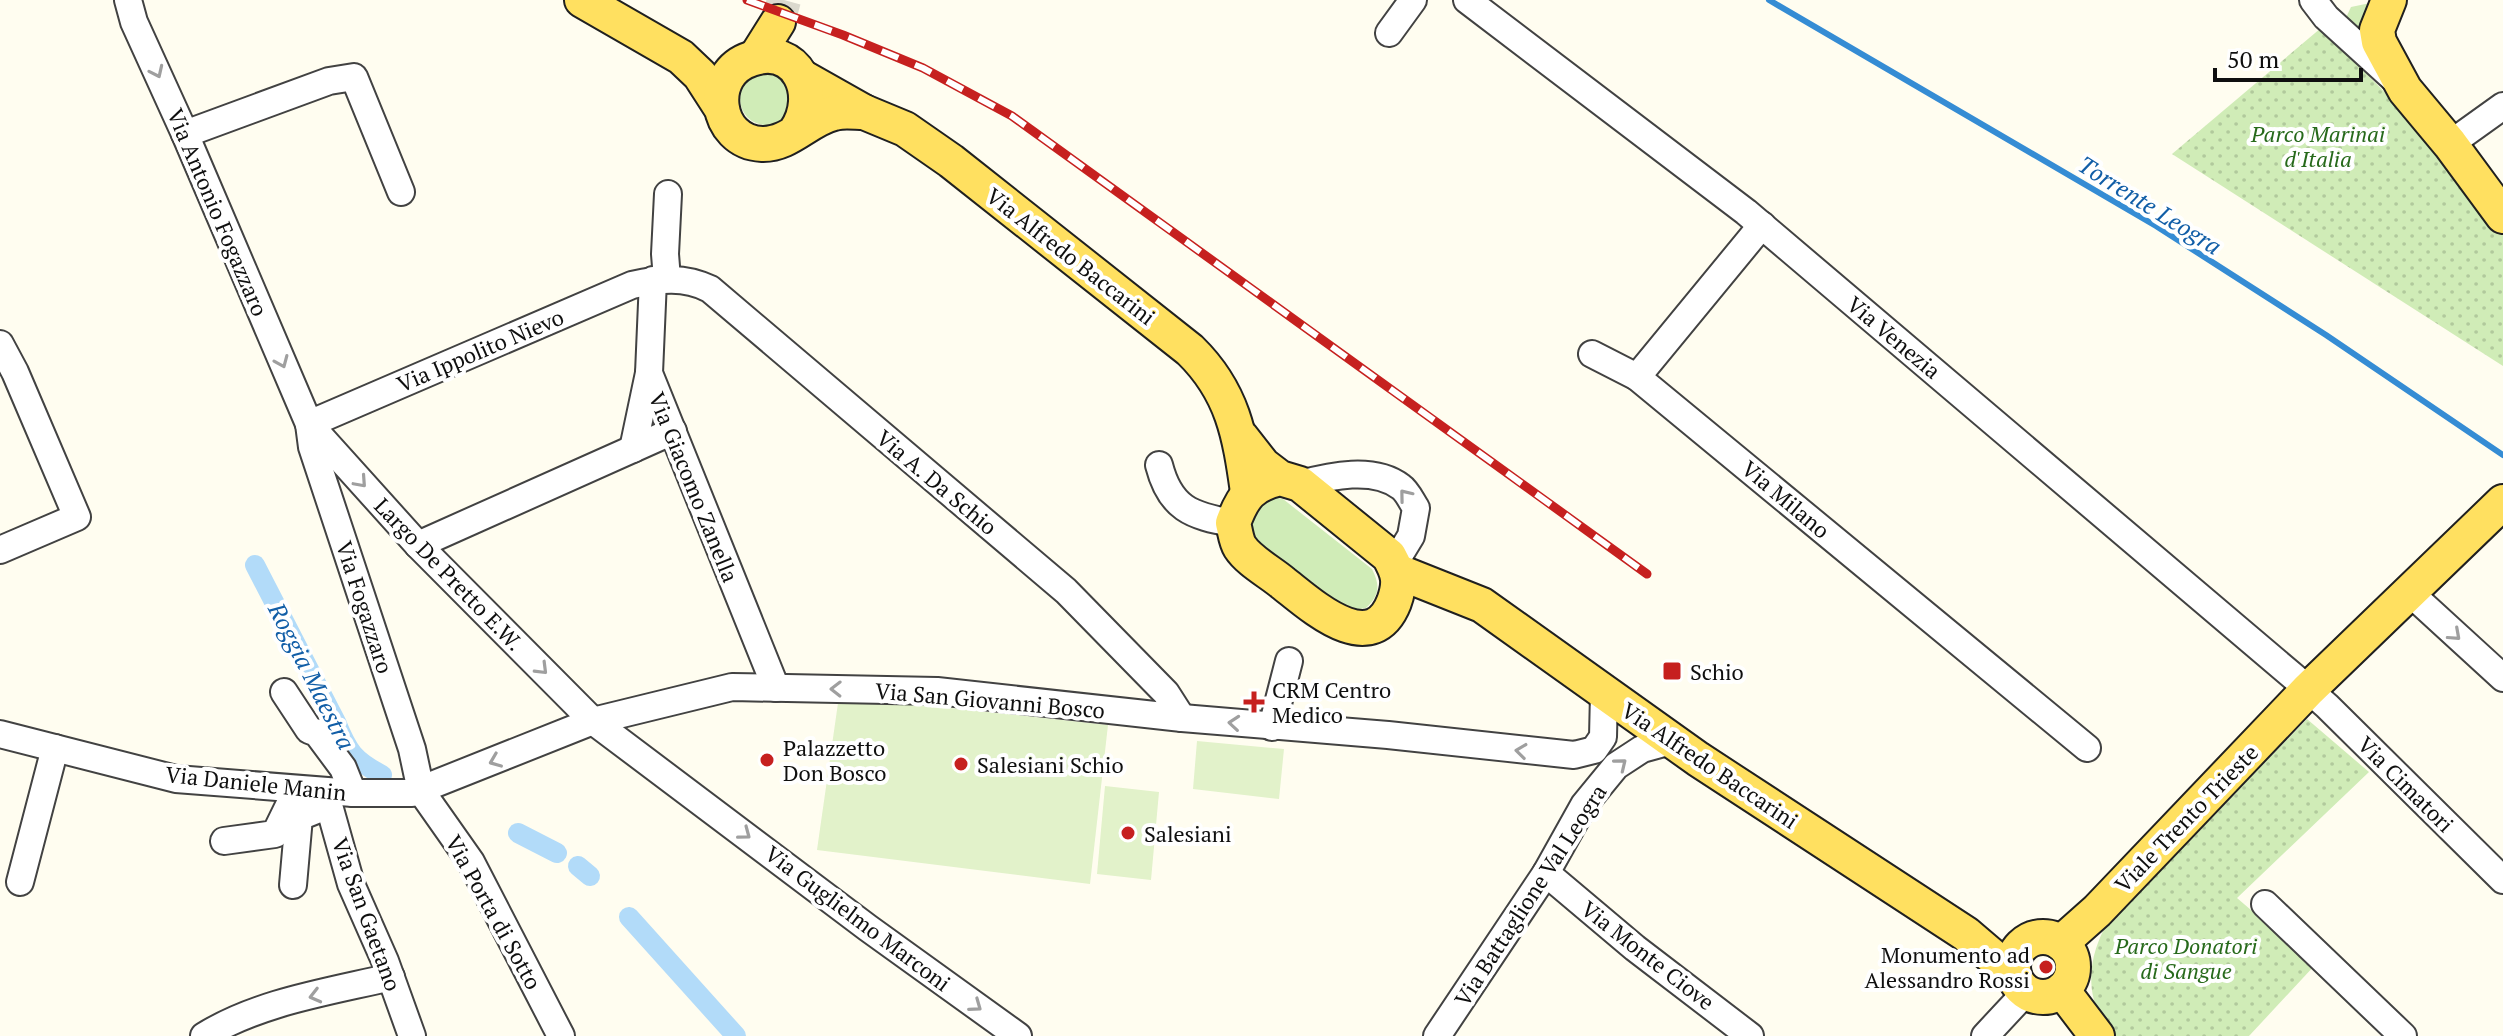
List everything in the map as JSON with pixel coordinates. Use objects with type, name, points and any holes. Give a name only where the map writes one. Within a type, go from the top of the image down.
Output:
[{"type":"main road","points":[[582,0],[681,57],[700,75],[720,106],[724,120],[744,140],[772,144],[834,113],[864,112]]},
{"type":"main road","points":[[2389,0],[2377,30],[2379,42],[2405,90],[2503,216]]},
{"type":"main road","name":"Via Alfredo Baccarini","points":[[681,57],[770,65],[905,129],[951,161],[1190,350],[1210,370],[1223,392],[1241,437],[1248,492]]},
{"type":"main road","points":[[720,106],[726,78],[770,65],[807,90],[808,105],[796,131]]},
{"type":"main road","name":"Via Alfredo Baccarini","points":[[1241,437],[1263,465],[1353,525],[1389,556],[1396,568],[1425,584],[1482,605],[1671,741],[1966,934],[2020,984]]},
{"type":"main road","points":[[1290,481],[1265,482],[1248,492],[1233,523],[1240,547],[1324,615],[1348,626],[1364,628],[1379,622],[1392,607],[1398,591],[1396,568]]},
{"type":"main road","name":"Viale Trento Trieste","points":[[2061,943],[2097,911],[2308,690],[2408,591],[2498,512]]},
{"type":"main road","points":[[1392,607],[1424,598],[1456,594]]},
{"type":"main road","points":[[1966,934],[2026,942],[2040,937],[2061,943],[2068,950],[2073,966],[2062,990],[2048,996],[2020,984],[2013,960],[2026,942]]},
{"type":"main road","points":[[2062,990],[2097,1036]]},
{"type":"street","name":"Via Antonio Fogazzaro","points":[[128,0],[134,22],[309,424]]},
{"type":"street","points":[[1389,33],[1413,0]]},
{"type":"street","name":"Via Venezia","points":[[1467,0],[1762,225],[2308,690]]},
{"type":"street","points":[[2313,0],[2326,17],[2405,90]]},
{"type":"street","points":[[185,134],[329,81],[354,77],[401,192]]},
{"type":"street","points":[[2450,144],[2503,106]]},
{"type":"street","points":[[660,280],[665,254],[668,194]]},
{"type":"street","points":[[1637,377],[1762,225]]},
{"type":"street","name":"Via A. Da Schio","points":[[660,280],[684,279],[710,289],[1054,581],[1166,693],[1182,718]]},
{"type":"street","name":"Via Ippolito Nievo","points":[[309,424],[632,285],[660,280]]},
{"type":"street","name":"Via Giacomo Zanella","points":[[660,280],[649,373],[776,688]]},
{"type":"street","points":[[0,344],[77,517],[0,550]]},
{"type":"street","name":"Via Milano","points":[[1592,354],[1637,377],[2087,748]]},
{"type":"street","points":[[633,449],[649,373]]},
{"type":"street","name":"Largo De Pretto E.W.","points":[[309,424],[418,545],[593,721]]},
{"type":"street","name":"Via Fogazzaro","points":[[309,424],[312,447],[412,749],[421,791]]},
{"type":"street","points":[[418,545],[673,431]]},
{"type":"street","points":[[1159,465],[1165,488],[1181,505],[1205,518],[1233,523]]},
{"type":"street","points":[[1290,481],[1332,475],[1378,476],[1402,487],[1416,508],[1411,536],[1396,568]]},
{"type":"street","points":[[2408,591],[2503,678]]},
{"type":"street","points":[[1272,727],[1289,661]]},
{"type":"street","name":"Via San Giovanni Bosco","points":[[421,791],[593,721],[732,687],[937,691],[1574,755]]},
{"type":"street","name":"Via Cimatori","points":[[2308,690],[2503,880]]},
{"type":"street","points":[[284,692],[309,730],[317,733],[343,768],[353,793]]},
{"type":"street","points":[[1584,805],[1574,755],[1594,750],[1603,737],[1604,693]]},
{"type":"street","name":"Via Guglielmo Marconi","points":[[657,705],[642,722],[641,742],[651,756],[698,799]]},
{"type":"street","name":"Via Guglielmo Marconi","points":[[593,721],[1018,1036]]},
{"type":"street","name":"Via Daniele Manin","points":[[0,734],[176,779],[297,789],[327,798],[353,793],[421,791]]},
{"type":"street","name":"Via Battaglione Val Leogra","points":[[1437,1036],[1546,873],[1584,805],[1616,766],[1642,749],[1671,741]]},
{"type":"street","points":[[20,882],[55,748]]},
{"type":"street","points":[[224,841],[275,834],[297,789]]},
{"type":"street","name":"Via Porta di Sotto","points":[[421,791],[471,862],[561,1036]]},
{"type":"street","points":[[293,885],[299,817],[327,798]]},
{"type":"street","name":"Via San Gaetano","points":[[327,798],[351,884],[391,977],[412,1036]]},
{"type":"street","name":"Via Monte Ciove","points":[[1546,873],[1635,948],[1750,1036]]},
{"type":"street","points":[[2265,904],[2403,1036]]},
{"type":"street","points":[[204,1036],[228,1021],[256,1012],[391,977]]},
{"type":"street","points":[[1985,1036],[2020,984]]},
{"type":"green space","points":[[2375,2],[2368,44],[2343,24],[2351,7]]},
{"type":"green space","name":"Parco Marinai d'Italia","points":[[2321,28],[2435,143],[2503,233],[2503,366],[2172,154]]},
{"type":"green space","points":[[766,73],[785,80],[792,99],[785,118],[766,125],[747,118],[740,99],[747,80]]},
{"type":"green space","points":[[1271,496],[1283,499],[1372,569],[1377,590],[1366,608],[1347,611],[1254,542],[1248,532],[1251,505]]},
{"type":"green space","name":"Salesiani Schio","points":[[839,696],[1108,725],[1090,884],[817,850]]},
{"type":"green space","name":"Parco Donatori di Sangue","points":[[2307,719],[2369,772],[2237,898],[2315,965],[2249,1036],[2116,1036],[2098,1012],[2092,986],[2091,972],[2103,931]]},
{"type":"green space","name":"Salesiani","points":[[1197,741],[1284,749],[1279,799],[1193,789]]},
{"type":"green space","name":"Salesiani","points":[[1105,786],[1159,792],[1151,880],[1097,874]]},
{"type":"waterway","name":"Torrente Leogra","points":[[1769,0],[2156,226],[2326,335],[2503,455]]},
{"type":"waterway","name":"Roggia Maestra","points":[[255,565],[348,748],[358,760],[382,775]]},
{"type":"waterway","name":"Roggia Maestra","points":[[518,833],[557,853]]},
{"type":"waterway","name":"Roggia Maestra","points":[[578,866],[590,876]]},
{"type":"waterway","name":"Roggia Maestra","points":[[629,917],[736,1036]]},
{"type":"tunnel","points":[[778,22],[784,0]]},
{"type":"railway","points":[[747,0],[923,68],[1012,116],[1647,574]]},
{"type":"place","name":"Schio","points":[[1672,671]]},
{"type":"place","name":"CRM Centro Medico","points":[[1254,702]]},
{"type":"place","name":"Palazzetto Don Bosco","points":[[767,760]]},
{"type":"place","name":"Salesiani Schio","points":[[961,764]]},
{"type":"place","name":"Salesiani","points":[[1128,833]]},
{"type":"place","name":"Monumento ad Alessandro Rossi","points":[[2046,967]]}]
